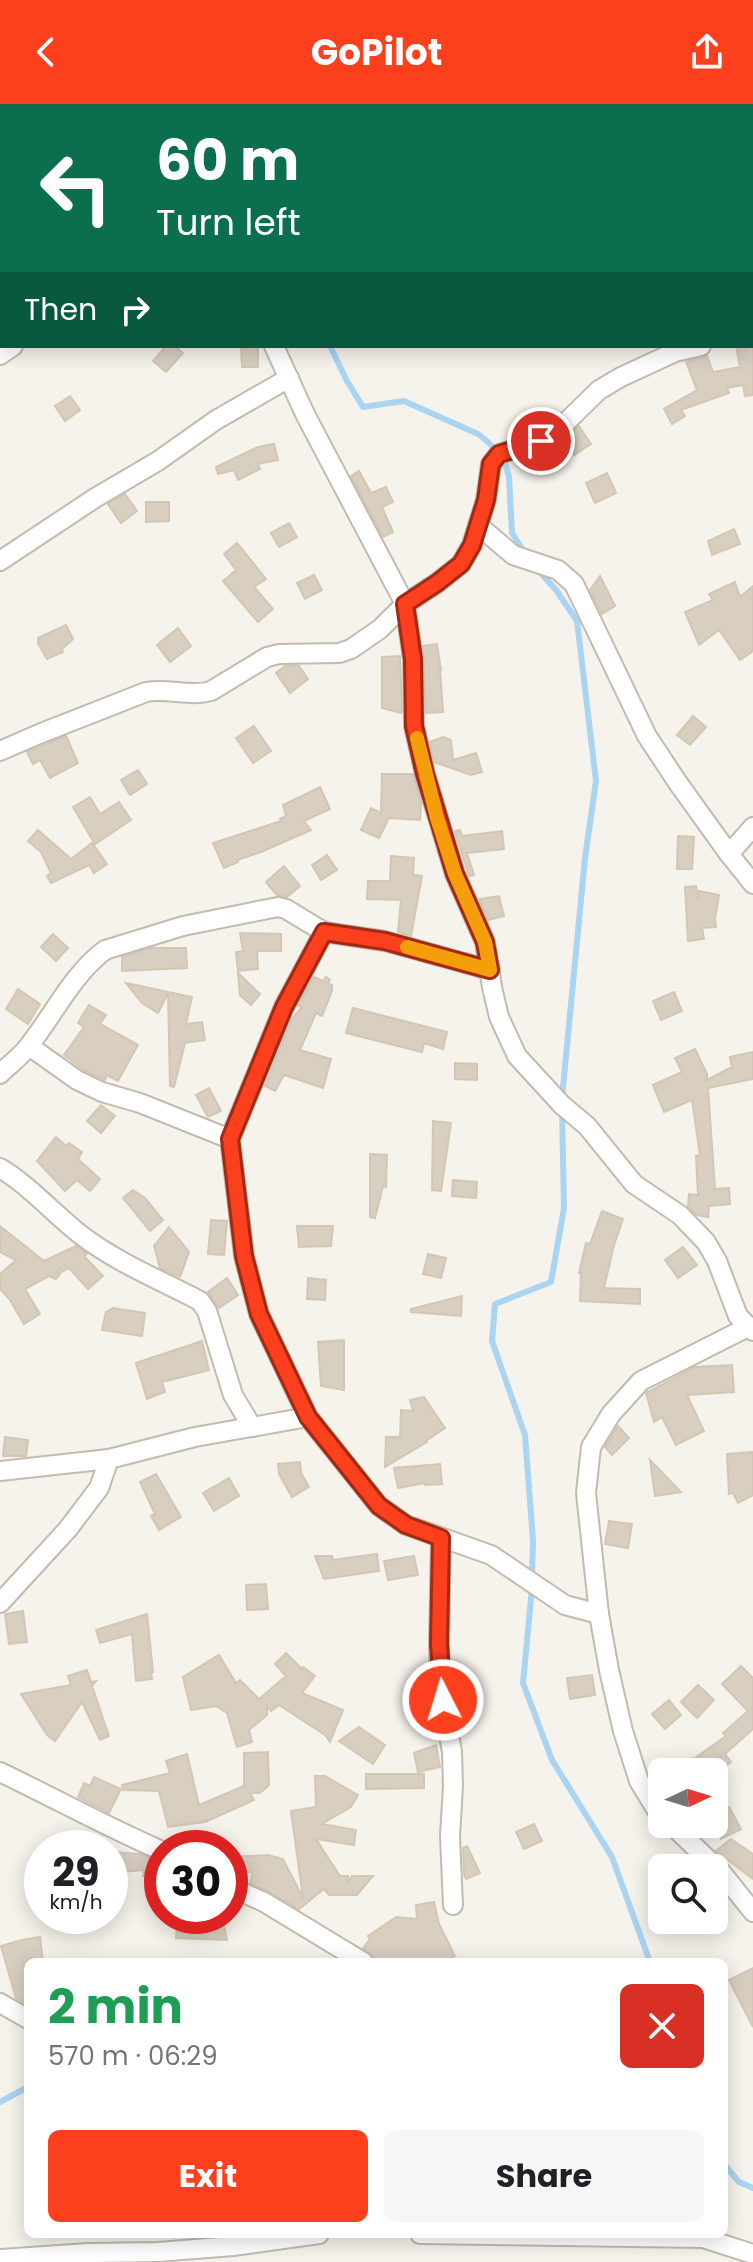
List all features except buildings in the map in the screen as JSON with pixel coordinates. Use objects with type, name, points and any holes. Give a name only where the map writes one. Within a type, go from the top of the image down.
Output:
[{"type":"street","points":[[275,348],[405,604],[413,659],[414,726],[425,774],[455,874],[485,942],[499,1017],[517,1056],[562,1105],[587,1126],[634,1184],[680,1215],[706,1242],[717,1261],[738,1316],[750,1329],[641,1381],[611,1414],[591,1447],[586,1493],[599,1614],[623,1731],[639,1781],[648,1796]]},
{"type":"street","points":[[0,751],[146,692],[162,689],[202,694],[267,657],[339,653],[351,649],[380,629],[405,604],[461,564],[472,545],[486,500],[491,464],[499,454],[541,441],[558,430],[599,390],[654,352],[692,348]]},
{"type":"street","points":[[0,561],[95,498],[158,461],[216,420],[289,378]]},
{"type":"street","points":[[478,525],[513,555],[558,570],[574,584],[647,736],[753,884]]},
{"type":"street","points":[[729,854],[753,827]]},
{"type":"street","points":[[0,1074],[29,1046],[71,985],[96,956],[105,950],[183,926],[278,907],[324,932],[385,941],[490,970]]},
{"type":"street","points":[[324,932],[284,1007],[230,1139],[244,1256],[259,1314],[308,1417],[379,1506],[406,1525],[491,1555],[565,1605],[599,1614]]},
{"type":"street","points":[[29,1046],[77,1080],[102,1092],[140,1103],[230,1139]]},
{"type":"street","points":[[0,1168],[18,1178],[82,1236],[200,1301],[207,1311],[233,1395],[252,1427]]},
{"type":"street","points":[[0,1471],[109,1459],[195,1437],[308,1417]]},
{"type":"street","points":[[0,1603],[68,1529],[99,1488],[109,1459]]},
{"type":"street","points":[[441,1538],[440,1682],[452,1752],[450,1836],[453,1905]]},
{"type":"street","points":[[0,1772],[144,1843]]},
{"type":"street","points":[[686,1838],[722,1873],[753,1912]]},
{"type":"street","points":[[248,1895],[356,1958]]},
{"type":"street","points":[[0,2003],[24,2017]]},
{"type":"street","points":[[0,2259],[158,2252],[205,2241],[231,2254],[301,2238]]},
{"type":"street","points":[[708,2238],[753,2254]]},
{"type":"waterway","points":[[331,348],[363,407],[404,401],[478,434],[488,442],[504,459],[509,477],[512,533],[526,555]]},
{"type":"waterway","points":[[538,570],[577,621],[596,781],[585,858],[562,1098]]},
{"type":"waterway","points":[[532,1577],[533,1541],[525,1435],[492,1341],[495,1304],[551,1282],[564,1208],[562,1109]]},
{"type":"waterway","points":[[532,1588],[523,1683],[552,1760],[612,1857],[649,1958]]},
{"type":"waterway","points":[[0,2102],[24,2089]]},
{"type":"waterway","points":[[728,2169],[739,2182],[753,2188]]},
{"type":"slow traffic","points":[[407,947],[490,970],[485,942],[455,874],[437,818],[417,738]]},
{"type":"route","points":[[443,1700],[439,1644],[441,1538],[406,1525],[379,1506],[308,1417],[259,1314],[244,1256],[230,1139],[284,1007],[324,932],[385,941],[490,970],[485,942],[455,874],[425,774],[414,726],[413,659],[405,604],[461,564],[472,545],[486,500],[491,464],[499,454],[541,441]]}]
